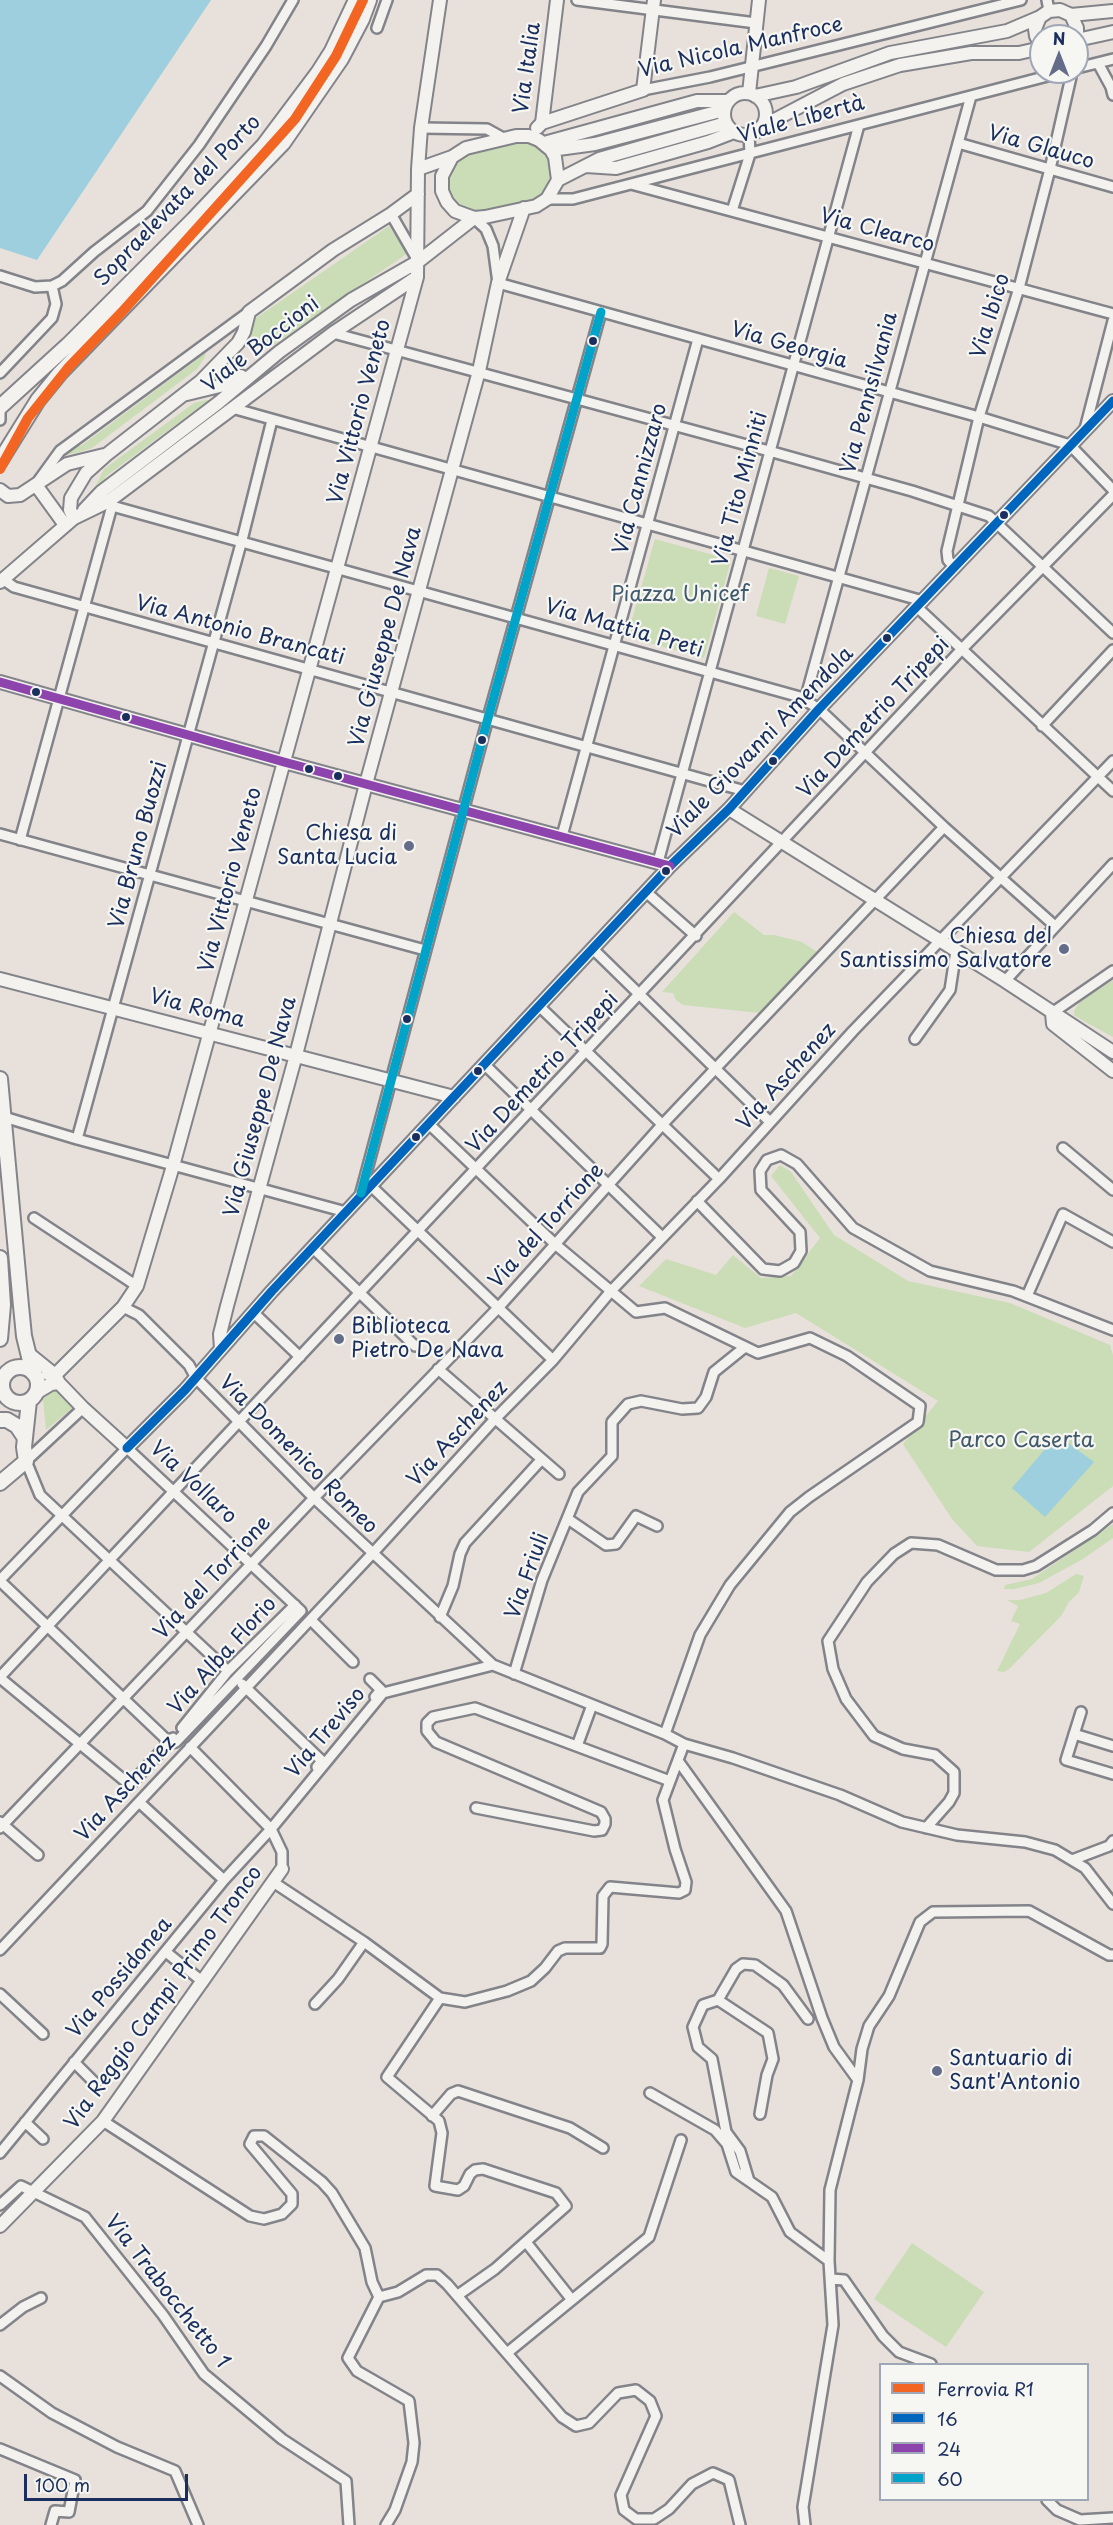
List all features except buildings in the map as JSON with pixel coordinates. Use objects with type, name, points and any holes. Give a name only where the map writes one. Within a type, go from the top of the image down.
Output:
[{"type":"main road","name":"Sopraelevata del Porto","points":[[0,408],[237,183],[306,91],[332,51],[356,0]]},
{"type":"main road","points":[[2,457],[38,400],[60,373],[237,183],[283,143],[341,59],[362,19],[369,0]]},
{"type":"main road","points":[[0,1079],[21,1306],[33,1373],[38,1383],[32,1397],[25,1438],[26,1461],[0,1483]]},
{"type":"main road","points":[[0,1258],[3,1305],[0,1339]]},
{"type":"main road","points":[[32,1397],[18,1403],[2,1396],[4,1367],[24,1368],[33,1373]]},
{"type":"main road","points":[[0,1420],[7,1420],[17,1426],[25,1438]]},
{"type":"street","points":[[0,276],[35,287],[52,286],[62,281],[93,252],[135,222],[200,145],[266,46],[293,0]]},
{"type":"street","points":[[377,28],[387,0]]},
{"type":"street","name":"Via Vittorio Veneto","points":[[57,1379],[123,1307],[137,1286],[173,1166],[417,277],[418,168],[421,128],[440,0]]},
{"type":"street","name":"Via Italia","points":[[529,136],[542,123],[557,0]]},
{"type":"street","points":[[577,0],[654,5],[756,23]]},
{"type":"street","points":[[752,94],[751,66],[759,0]]},
{"type":"street","name":"Via Nicola Manfroce","points":[[542,123],[643,90],[1021,0]]},
{"type":"street","points":[[643,90],[654,5]]},
{"type":"street","points":[[1045,9],[1060,10],[1071,15],[1113,11]]},
{"type":"street","name":"Viale Libertà","points":[[1038,24],[1045,9]]},
{"type":"street","name":"Viale Libertà","points":[[726,106],[737,94],[796,87],[890,53],[1007,31],[1045,9]]},
{"type":"street","points":[[1071,15],[1075,24]]},
{"type":"street","points":[[1089,37],[1113,32]]},
{"type":"street","name":"Viale Libertà","points":[[558,180],[599,159],[730,128],[749,134],[843,84],[900,65],[971,52],[1019,53],[1029,50]]},
{"type":"street","points":[[1089,65],[1113,59]]},
{"type":"street","points":[[1098,63],[1112,87],[1113,95]]},
{"type":"street","name":"Viale Libertà","points":[[547,199],[573,199],[1029,81]]},
{"type":"street","name":"Via Ibico","points":[[955,568],[948,560],[947,551],[979,417],[1019,288],[1069,84]]},
{"type":"street","name":"Viale Libertà","points":[[752,94],[760,99],[765,110],[766,116],[761,127]]},
{"type":"street","name":"Via Pennsilvania","points":[[805,700],[971,96]]},
{"type":"street","name":"Viale Libertà","points":[[548,147],[698,102],[726,106]]},
{"type":"street","name":"Viale Libertà","points":[[726,106],[730,128]]},
{"type":"street","name":"Via Tito Minniti","points":[[664,864],[682,773],[859,125]]},
{"type":"street","points":[[421,128],[486,129],[505,139]]},
{"type":"street","points":[[732,211],[750,153],[749,134]]},
{"type":"street","points":[[418,168],[452,157],[466,148],[529,136],[548,147],[558,170],[558,180],[547,199],[536,206],[474,218],[455,211],[447,202],[442,191],[442,176],[452,157]]},
{"type":"street","name":"Via Glauco","points":[[958,143],[1113,187]]},
{"type":"street","name":"Via Clearco","points":[[631,184],[1113,314]]},
{"type":"street","points":[[36,485],[60,452],[333,250],[391,214],[418,194]]},
{"type":"street","name":"Via Giuseppe De Nava","points":[[221,1349],[220,1334],[296,1055],[366,784],[453,470],[479,371],[498,283],[524,208]]},
{"type":"street","points":[[391,214],[418,261]]},
{"type":"street","name":"Viale Boccioni","points":[[1,578],[21,565],[74,519],[100,492],[218,403],[279,352],[351,300],[418,261],[474,218]]},
{"type":"street","name":"Via Giuseppe De Nava","points":[[474,218],[486,229],[493,246],[498,283]]},
{"type":"street","name":"Viale Boccioni","points":[[74,519],[110,503],[333,333],[417,277]]},
{"type":"street","name":"Via Georgia","points":[[498,283],[979,417],[1070,445]]},
{"type":"street","points":[[0,373],[52,318],[56,304],[52,286]]},
{"type":"street","points":[[74,519],[70,510],[71,498],[86,473],[106,454],[186,394],[238,343],[244,332],[249,312]]},
{"type":"street","points":[[360,1198],[488,718],[551,499],[601,312]]},
{"type":"street","points":[[1085,430],[1113,321]]},
{"type":"street","points":[[333,333],[769,451],[989,516],[999,522],[1113,633]]},
{"type":"street","name":"Via Cannizzaro","points":[[562,836],[698,339]]},
{"type":"street","points":[[186,394],[228,384],[279,352]]},
{"type":"street","name":"Viale Giovanni Amendola","points":[[127,1448],[196,1378],[346,1212],[646,892],[664,864],[729,809],[819,709],[921,605],[1113,401]]},
{"type":"street","points":[[0,408],[0,420]]},
{"type":"street","points":[[232,408],[551,499],[839,577],[921,605],[962,650],[1113,791]]},
{"type":"street","name":"Via Bruno Buozzi","points":[[77,1140],[242,540],[272,420]]},
{"type":"street","points":[[1070,445],[1113,490]]},
{"type":"street","points":[[0,490],[8,496],[16,496],[67,464],[106,454]]},
{"type":"street","points":[[0,468],[2,457]]},
{"type":"street","points":[[36,485],[74,519]]},
{"type":"street","name":"Via Demetrio Tripepi","points":[[0,1678],[866,752],[1042,566],[1113,495]]},
{"type":"street","points":[[20,840],[86,607],[110,503]]},
{"type":"street","name":"Via Mattia Preti","points":[[110,503],[805,700],[819,709],[944,827],[1055,926]]},
{"type":"street","name":"Via Antonio Brancati","points":[[1,578],[14,587],[746,791]]},
{"type":"street","points":[[1042,726],[1113,650]]},
{"type":"street","points":[[0,682],[188,736],[664,864]]},
{"type":"street","name":"Via Aschenez","points":[[0,1950],[311,1620],[494,1420],[553,1360],[611,1291],[719,1179],[939,940],[1113,761]]},
{"type":"street","points":[[729,809],[1005,981],[1113,1052]]},
{"type":"street","name":"Via del Torrione","points":[[1,1825],[498,1308],[662,1125],[873,899],[944,827]]},
{"type":"street","points":[[0,834],[425,950]]},
{"type":"street","points":[[1005,981],[1113,864]]},
{"type":"street","points":[[646,892],[696,936]]},
{"type":"street","points":[[593,949],[770,1122]]},
{"type":"street","points":[[915,1039],[950,990],[956,951]]},
{"type":"street","points":[[1052,1013],[1113,971]]},
{"type":"street","name":"Via Roma","points":[[0,979],[454,1097]]},
{"type":"street","points":[[539,1006],[719,1179]]},
{"type":"street","points":[[1052,1013],[1053,1024],[1113,1071]]},
{"type":"street","points":[[484,1065],[533,1109],[662,1237]]},
{"type":"street","points":[[4,1117],[77,1140],[346,1212]]},
{"type":"street","points":[[429,1124],[555,1244],[636,1312],[665,1308],[758,1353],[810,1338],[846,1356],[920,1406],[918,1422],[790,1512],[730,1585],[700,1635],[665,1734]]},
{"type":"street","points":[[1063,1148],[1113,1190]]},
{"type":"street","points":[[697,1202],[763,1269],[780,1271],[794,1263],[801,1251],[800,1232],[761,1190],[760,1171],[767,1160],[781,1155],[797,1164],[852,1228],[930,1271],[1013,1291],[1113,1330]]},
{"type":"street","points":[[371,1186],[553,1360]]},
{"type":"street","points":[[1027,1296],[1063,1214],[1113,1242]]},
{"type":"street","points":[[34,1218],[137,1286]]},
{"type":"street","points":[[313,1248],[415,1346]]},
{"type":"street","name":"Via Domenico Romeo","points":[[123,1307],[139,1315],[159,1334],[189,1365],[196,1378],[314,1498],[493,1665],[665,1734],[684,1744],[734,1758],[840,1795],[902,1822],[957,1836],[1025,1842],[1055,1850],[1085,1868],[1113,1904]]},
{"type":"street","points":[[254,1314],[300,1357]]},
{"type":"street","name":"Via Friuli","points":[[514,1674],[542,1580],[578,1492],[612,1456],[612,1422],[628,1404],[641,1401],[682,1408],[699,1408],[706,1397],[714,1372],[745,1347]]},
{"type":"street","name":"Via Vollaro","points":[[29,1354],[57,1379],[83,1408],[297,1608]]},
{"type":"street","points":[[438,1369],[494,1420],[560,1474]]},
{"type":"street","points":[[33,1373],[57,1379]]},
{"type":"street","points":[[32,1397],[57,1379]]},
{"type":"street","points":[[83,1408],[26,1461],[40,1495],[228,1671]]},
{"type":"street","points":[[127,1448],[0,1580],[170,1743],[176,1742],[297,1608]]},
{"type":"street","points":[[440,1617],[453,1586],[460,1554],[465,1543],[541,1460]]},
{"type":"street","points":[[926,1828],[950,1802],[954,1793],[954,1772],[935,1755],[903,1749],[874,1736],[846,1699],[832,1669],[828,1641],[867,1582],[894,1554],[911,1543],[938,1545],[996,1569],[1023,1570],[1036,1566],[1093,1530],[1113,1514]]},
{"type":"street","points":[[568,1520],[606,1545],[616,1544],[636,1516],[657,1526]]},
{"type":"street","name":"Via Alba Florio","points":[[80,1744],[130,1785],[170,1743],[228,1671],[297,1608]]},
{"type":"street","points":[[311,1620],[353,1662]]},
{"type":"street","name":"Via Treviso","points":[[271,1829],[383,1693],[493,1665]]},
{"type":"street","points":[[0,1678],[80,1744]]},
{"type":"street","points":[[236,1678],[322,1761]]},
{"type":"street","points":[[271,1829],[322,1761],[381,1690],[370,1679]]},
{"type":"street","points":[[577,1746],[592,1705]]},
{"type":"street","points":[[476,1808],[594,1831],[602,1830],[605,1824],[601,1812],[436,1742],[427,1731],[427,1723],[433,1717],[475,1708],[669,1781]]},
{"type":"street","points":[[1081,1712],[1066,1760],[1113,1774]]},
{"type":"street","points":[[1074,1734],[1113,1746]]},
{"type":"street","points":[[273,1882],[364,1942],[440,1998],[465,2002],[507,1991],[531,1981],[558,1951],[566,1948],[600,1948],[603,1896],[610,1887],[684,1892],[687,1882],[675,1849],[663,1800],[684,1744]]},
{"type":"street","points":[[190,1748],[271,1829],[282,1852],[282,1869]]},
{"type":"street","points":[[679,1762],[786,1911],[826,2028],[834,2046],[858,2080]]},
{"type":"street","points":[[140,1802],[224,1880]]},
{"type":"street","points":[[1,1825],[38,1855]]},
{"type":"street","name":"Via Possidonea","points":[[0,2153],[224,1880],[271,1829]]},
{"type":"street","points":[[1072,1860],[1109,1846],[1113,1841]]},
{"type":"street","name":"Via Reggio Campi Primo Tronco","points":[[0,2226],[103,2121],[282,1869]]},
{"type":"street","points":[[805,2525],[803,2507],[833,2325],[829,2261],[830,2190],[869,2026],[889,1996],[920,1922],[933,1912],[1029,1911],[1109,1955],[1113,1955]]},
{"type":"street","points":[[315,2004],[338,1979],[364,1942]]},
{"type":"street","points":[[166,1952],[203,1982]]},
{"type":"street","points":[[749,2181],[740,2151],[726,2132],[712,2059],[698,2047],[693,2027],[703,2005],[718,2000],[736,1969],[743,1964],[755,1965],[783,1985],[808,2019]]},
{"type":"street","points":[[0,1994],[43,2034]]},
{"type":"street","points":[[440,1998],[387,2076],[439,2121],[442,2133],[435,2186],[458,2190],[464,2186],[470,2174],[475,2170],[483,2169],[556,2193],[566,2206],[495,2269],[458,2295]]},
{"type":"street","points":[[718,2000],[768,2033],[773,2059],[767,2074],[760,2114]]},
{"type":"street","points":[[74,2062],[96,2084]]},
{"type":"street","points":[[432,2116],[451,2094],[458,2091],[570,2128],[603,2148]]},
{"type":"street","points":[[650,2093],[715,2130],[727,2144],[736,2172],[772,2197],[790,2232],[829,2261]]},
{"type":"street","points":[[103,2121],[250,2216],[264,2219],[282,2214],[292,2204],[292,2194],[250,2144],[254,2136],[264,2136],[333,2193],[365,2248],[372,2282],[379,2298]]},
{"type":"street","points":[[25,2122],[43,2139]]},
{"type":"street","points":[[507,2353],[649,2238],[681,2140]]},
{"type":"street","points":[[0,2205],[21,2186],[34,2193]]},
{"type":"street","name":"Via Trabocchetto 1","points":[[34,2193],[85,2217],[91,2223],[163,2315],[204,2374],[282,2439],[346,2481],[349,2525]]},
{"type":"street","points":[[526,2242],[572,2300]]},
{"type":"street","points":[[386,2525],[395,2510],[412,2462],[414,2443],[409,2401],[357,2371],[348,2358],[379,2298],[398,2292],[426,2275],[437,2276],[458,2295],[562,2417],[576,2426],[589,2423],[618,2392],[636,2390],[650,2401],[656,2416],[621,2495],[624,2510],[636,2519],[654,2519],[669,2509],[692,2484],[713,2473],[720,2474],[729,2480],[740,2525]]},
{"type":"street","points":[[831,2278],[844,2280],[883,2336],[899,2352],[928,2363]]},
{"type":"street","points":[[0,2325],[23,2307],[40,2298]]},
{"type":"street","points":[[0,2376],[52,2413],[117,2447],[175,2471],[198,2525]]},
{"type":"street","points":[[0,2449],[75,2480],[69,2512],[55,2511],[51,2525]]},
{"type":"street","points":[[1049,2501],[1057,2510],[1080,2520],[1113,2518]]},
{"type":"green space","points":[[515,142],[535,146],[548,159],[550,176],[544,192],[534,198],[476,213],[462,208],[453,200],[449,189],[449,176],[460,158]]},
{"type":"green space","points":[[389,226],[408,253],[272,346],[265,347],[254,341],[250,333],[252,321]]},
{"type":"green space","points":[[206,348],[205,357],[197,369],[92,448],[67,455],[65,453],[76,445],[81,446],[195,361],[195,355]]},
{"type":"green space","points":[[206,400],[217,401],[204,411],[197,409],[105,477],[105,484],[92,493],[104,469],[194,403]]},
{"type":"green space","name":"Piazza Unicef","points":[[655,539],[731,560],[704,658],[627,637]]},
{"type":"green space","points":[[769,568],[799,576],[785,624],[756,616]]},
{"type":"green space","points":[[734,912],[764,935],[774,935],[802,942],[817,952],[761,1013],[683,1005],[676,1000],[673,993],[662,992]]},
{"type":"green space","points":[[1113,980],[1113,1037],[1074,1015],[1074,1011],[1080,1002]]},
{"type":"green space","name":"Parco Caserta","points":[[780,1165],[791,1172],[834,1235],[908,1281],[1010,1303],[1110,1345],[1113,1355],[1113,1486],[1029,1552],[977,1546],[952,1519],[903,1444],[938,1401],[796,1313],[745,1328],[639,1286],[666,1259],[716,1275],[733,1255],[761,1278],[791,1276],[820,1238],[771,1176]]},
{"type":"green space","points":[[56,1388],[72,1408],[46,1430],[43,1399]]},
{"type":"green space","points":[[1113,1524],[1113,1538],[1083,1559],[1039,1583],[1004,1589],[1005,1585],[1032,1579]]},
{"type":"green space","points":[[1076,1574],[1084,1576],[1079,1592],[1069,1602],[1061,1616],[1009,1669],[1004,1672],[997,1671],[1020,1624],[1011,1621],[1018,1606],[1007,1600],[1020,1600],[1046,1593]]},
{"type":"green space","points":[[912,2243],[984,2292],[946,2347],[874,2299]]},
{"type":"water","points":[[0,0],[211,0],[37,260],[0,248]]},
{"type":"water","points":[[1057,1435],[1094,1462],[1045,1517],[1012,1488]]},
{"type":"rail line","name":"R1","points":[[0,469],[28,418],[68,368],[122,312],[295,119],[336,56],[363,0]]},
{"type":"transit line","name":"60","points":[[361,1193],[488,718],[601,312]]},
{"type":"transit line","name":"16","points":[[127,1448],[185,1390],[272,1291],[670,866],[729,809],[819,709],[1113,401]]},
{"type":"transit line","name":"24","points":[[0,682],[284,762],[670,866]]},
{"type":"place","name":"Chiesa di Santa Lucia","points":[[409,846]]},
{"type":"place","name":"Chiesa del Santissimo Salvatore","points":[[1064,949]]},
{"type":"place","name":"Biblioteca Pietro De Nava","points":[[339,1339]]},
{"type":"place","name":"Santuario di Sant'Antonio","points":[[937,2071]]}]
